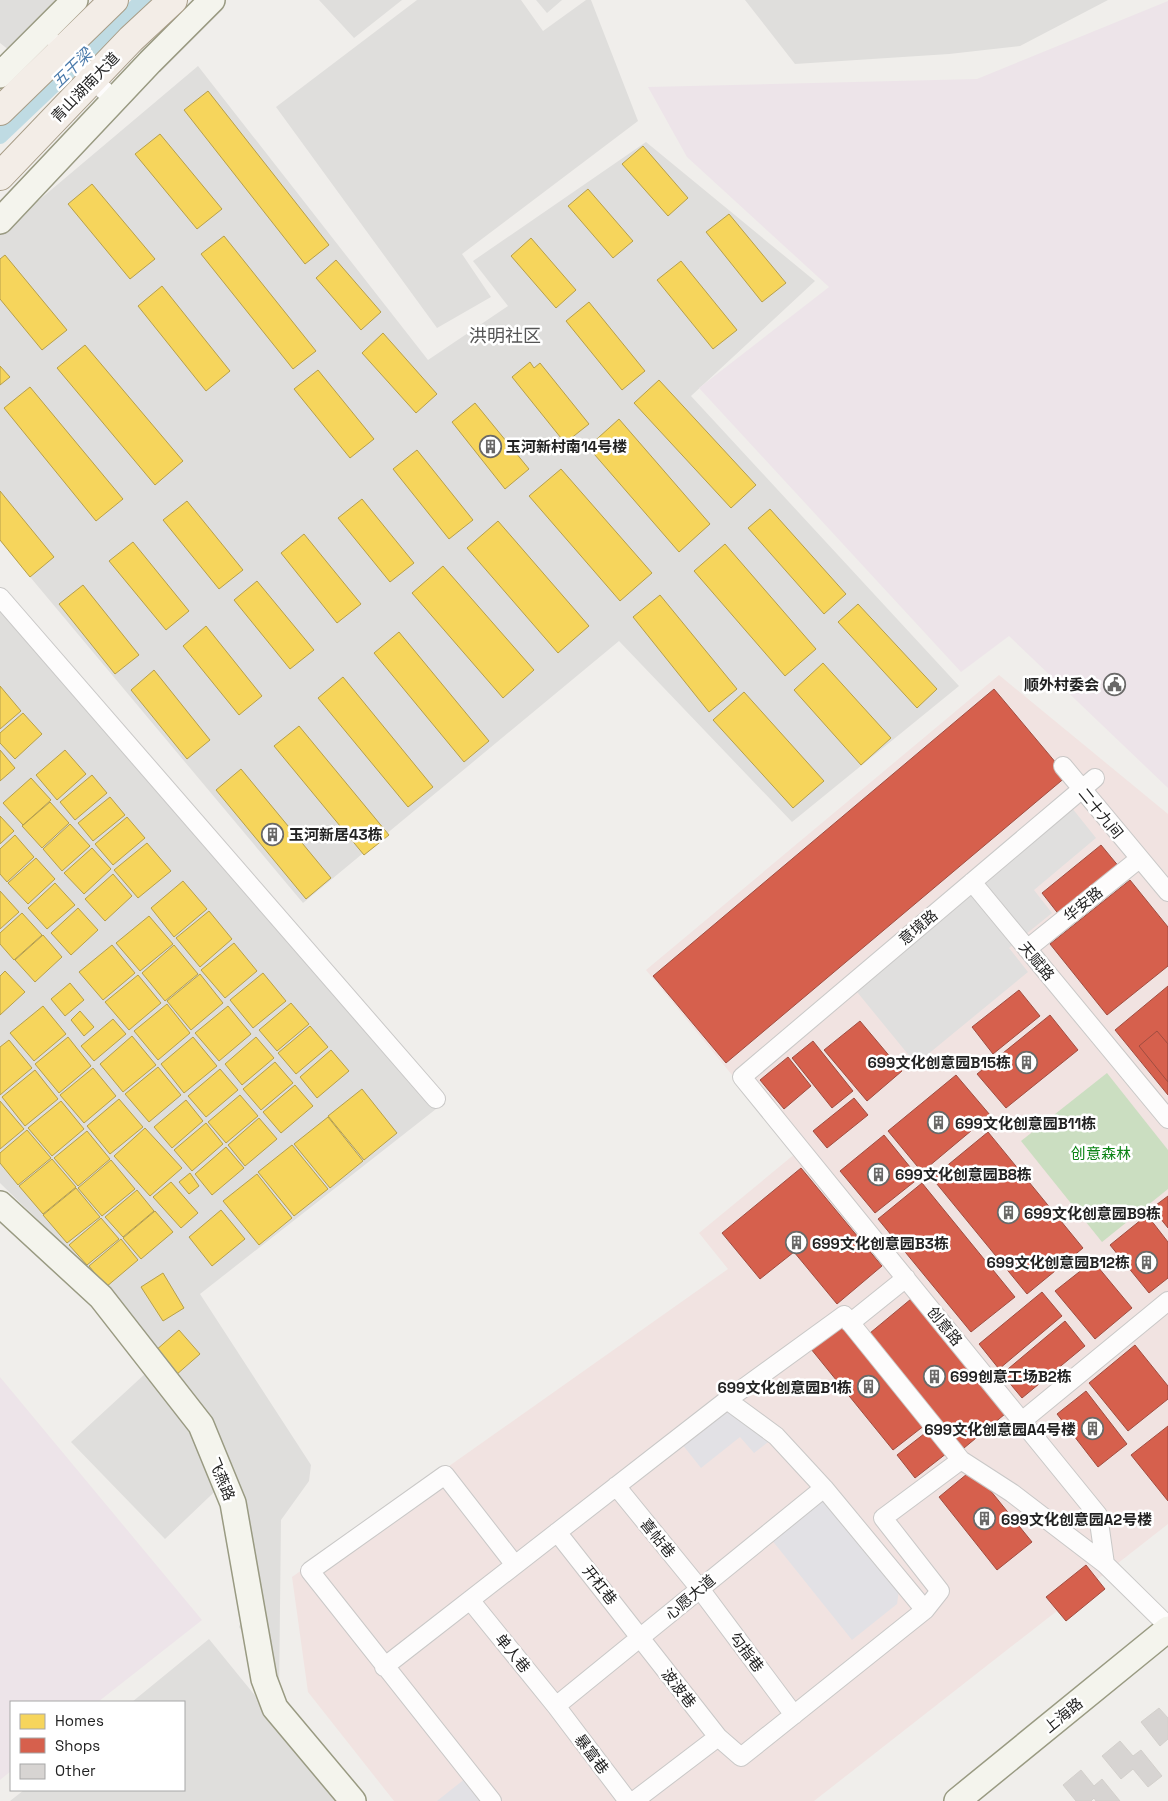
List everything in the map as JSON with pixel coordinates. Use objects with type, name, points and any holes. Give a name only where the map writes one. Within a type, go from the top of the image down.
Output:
[{"type":"main road","points":[[0,111],[53,41],[75,0]]},
{"type":"main road","points":[[0,75],[114,0]]},
{"type":"main road","name":"青山湖南大道","points":[[0,176],[92,79],[173,0]]},
{"type":"main road","points":[[0,221],[212,0]]},
{"type":"main road","name":"飞燕路","points":[[0,1204],[101,1297],[201,1426],[233,1503],[264,1679],[275,1708],[353,1801]]},
{"type":"main road","name":"上海路","points":[[957,1801],[1168,1628]]},
{"type":"main road","name":"上海路","points":[[983,1801],[1168,1650]]},
{"type":"street","points":[[53,41],[114,100]]},
{"type":"street","points":[[0,597],[436,1099]]},
{"type":"street","name":"二十九间","points":[[1063,766],[1088,784],[1140,859],[1168,892]]},
{"type":"street","name":"意境路","points":[[742,1077],[1088,784]]},
{"type":"street","name":"华安路","points":[[1027,949],[1140,859]]},
{"type":"street","name":"天赋路","points":[[972,882],[1168,1120]]},
{"type":"street","name":"创意路","points":[[742,1077],[1098,1515],[1105,1564]]},
{"type":"street","points":[[850,1323],[906,1278]]},
{"type":"street","points":[[1022,1420],[1168,1301]]},
{"type":"street","points":[[384,1667],[727,1400],[844,1315],[961,1460],[1012,1493],[1105,1564],[1168,1628]]},
{"type":"street","points":[[727,1400],[776,1436],[824,1488],[925,1610]]},
{"type":"street","points":[[794,1715],[925,1610],[940,1591],[883,1518],[961,1460]]},
{"type":"street","points":[[492,1801],[384,1667],[310,1571],[445,1475],[515,1565]]},
{"type":"street","name":"喜帖巷","points":[[616,1486],[700,1589]]},
{"type":"street","name":"心愿大道","points":[[556,1706],[824,1488]]},
{"type":"street","name":"开杠巷","points":[[557,1532],[606,1592],[640,1639]]},
{"type":"street","name":"勾指巷","points":[[700,1589],[794,1715]]},
{"type":"street","name":"单人巷","points":[[470,1600],[556,1706]]},
{"type":"street","name":"波波巷","points":[[640,1639],[718,1737],[741,1757],[794,1715]]},
{"type":"street","name":"暴富巷","points":[[556,1706],[628,1801]]},
{"type":"street","points":[[634,1801],[718,1737]]},
{"type":"shaded area","points":[[0,0],[66,0],[14,54],[0,43]]},
{"type":"shaded area","points":[[319,0],[402,0],[354,38]]},
{"type":"shaded area","points":[[417,0],[521,0],[543,31],[586,0],[591,0],[638,121],[462,254],[491,297],[437,328],[276,107]]},
{"type":"shaded area","points":[[536,0],[562,0],[547,13]]},
{"type":"shaded area","points":[[745,0],[1108,0],[1020,46],[949,54],[795,64]]},
{"type":"shaded area","points":[[1168,1],[1168,788],[1009,636],[961,672],[699,388],[829,287],[687,157],[648,87],[977,79]]},
{"type":"shaded area","points":[[198,66],[428,360],[508,306],[473,261],[646,142],[815,281],[691,396],[959,686],[792,822],[619,641],[303,903],[0,541],[0,233]]},
{"type":"shaded area","points":[[0,597],[436,1109],[200,1294],[311,1465],[309,1481],[281,1520],[279,1693],[239,1627],[258,1575],[230,1477],[165,1539],[71,1442],[159,1361],[84,1265],[0,1183]]},
{"type":"shaded area","points":[[999,675],[1168,814],[1168,1524],[814,1801],[394,1801],[308,1692],[292,1577],[728,1269],[699,1233],[796,1153],[646,970]]},
{"type":"shaded area","points":[[1072,808],[1096,838],[1034,890],[1052,913],[1009,948],[1028,972],[916,1064],[853,987]]},
{"type":"shaded area","points":[[0,1377],[202,1620],[99,1701],[10,1701],[10,1772],[0,1780]]},
{"type":"shaded area","points":[[736,1409],[776,1436],[754,1453],[740,1437],[701,1468],[682,1444],[716,1418]]},
{"type":"shaded area","points":[[824,1488],[899,1589],[897,1604],[852,1640],[767,1534]]},
{"type":"shaded area","points":[[209,1639],[341,1801],[10,1801],[23,1791],[185,1791],[185,1701],[133,1701]]},
{"type":"shaded area","points":[[471,1774],[492,1801],[437,1801]]},
{"type":"green space","name":"创意森林","points":[[1107,1073],[1168,1150],[1168,1189],[1102,1242],[1021,1141]]},
{"type":"building: Homes","points":[[208,91],[329,245],[305,264],[184,110]]},
{"type":"building: Homes","points":[[160,134],[222,209],[197,229],[135,154]]},
{"type":"building: Homes","points":[[643,146],[688,198],[668,216],[622,164]]},
{"type":"building: Homes","points":[[92,184],[155,259],[130,279],[68,204]]},
{"type":"building: Homes","points":[[588,189],[633,241],[613,258],[568,206]]},
{"type":"building: Homes","points":[[729,214],[786,283],[762,302],[706,232]]},
{"type":"building: Homes","points":[[224,236],[316,351],[293,369],[201,254]]},
{"type":"building: Homes","points":[[531,238],[576,290],[556,308],[511,256]]},
{"type":"building: Homes","points":[[5,255],[67,330],[42,350],[0,299],[0,259]]},
{"type":"building: Homes","points":[[336,260],[381,312],[361,330],[316,278]]},
{"type":"building: Homes","points":[[681,261],[737,330],[713,349],[657,280]]},
{"type":"building: Homes","points":[[162,286],[230,371],[206,391],[138,306]]},
{"type":"building: Homes","points":[[589,302],[645,371],[622,390],[566,321]]},
{"type":"building: Homes","points":[[383,333],[437,394],[416,413],[362,353]]},
{"type":"building: Homes","points":[[85,345],[183,461],[155,485],[57,368]]},
{"type":"building: Homes","points":[[530,362],[534,368],[540,363],[589,424],[565,443],[512,377]]},
{"type":"building: Homes","points":[[0,366],[10,377],[0,385]]},
{"type":"building: Homes","points":[[318,370],[374,439],[350,458],[294,389]]},
{"type":"building: Homes","points":[[659,380],[756,485],[731,508],[634,403]]},
{"type":"building: Homes","points":[[30,387],[123,499],[96,521],[4,408]]},
{"type":"building: Homes","name":"玉河新村南14号楼","points":[[475,403],[529,469],[505,489],[452,422]]},
{"type":"building: Homes","points":[[619,419],[710,524],[679,552],[588,447]]},
{"type":"building: Homes","points":[[417,450],[473,520],[449,539],[393,469]]},
{"type":"building: Homes","points":[[561,469],[652,573],[620,601],[529,496]]},
{"type":"building: Homes","points":[[0,491],[54,557],[30,577],[0,540]]},
{"type":"building: Homes","points":[[362,499],[414,563],[390,582],[338,518]]},
{"type":"building: Homes","points":[[187,501],[243,570],[219,589],[163,520]]},
{"type":"building: Homes","points":[[770,509],[846,594],[824,614],[748,528]]},
{"type":"building: Homes","points":[[498,521],[589,626],[558,653],[467,548]]},
{"type":"building: Homes","points":[[304,534],[361,604],[337,623],[281,553]]},
{"type":"building: Homes","points":[[133,542],[189,611],[166,630],[109,561]]},
{"type":"building: Homes","points":[[725,544],[816,649],[785,676],[694,571]]},
{"type":"building: Homes","points":[[443,566],[534,670],[503,698],[412,593]]},
{"type":"building: Homes","points":[[257,581],[314,650],[290,669],[234,600]]},
{"type":"building: Homes","points":[[83,585],[139,655],[115,674],[59,604]]},
{"type":"building: Homes","points":[[660,595],[737,689],[709,712],[633,617]]},
{"type":"building: Homes","points":[[858,604],[937,689],[917,708],[838,622]]},
{"type":"building: Homes","points":[[206,626],[262,696],[239,715],[183,646]]},
{"type":"building: Homes","points":[[399,632],[489,741],[464,762],[374,653]]},
{"type":"building: Homes","points":[[823,663],[891,738],[861,765],[794,690]]},
{"type":"building: Homes","points":[[154,670],[210,740],[187,759],[131,690]]},
{"type":"building: Homes","points":[[343,677],[433,787],[408,807],[318,698]]},
{"type":"building: Homes","points":[[0,686],[21,711],[0,729]]},
{"type":"building: Homes","points":[[744,692],[824,781],[793,808],[713,720]]},
{"type":"building: Homes","points":[[23,713],[42,734],[15,759],[0,743],[0,733]]},
{"type":"building: Homes","points":[[299,726],[389,835],[364,855],[274,746]]},
{"type":"building: Homes","points":[[0,750],[15,768],[0,781]]},
{"type":"building: Homes","points":[[65,750],[86,774],[57,800],[36,775]]},
{"type":"building: Homes","name":"玉河新居43栋","points":[[241,769],[331,878],[306,899],[216,790]]},
{"type":"building: Homes","points":[[92,775],[107,793],[75,820],[60,802]]},
{"type":"building: Homes","points":[[31,778],[51,800],[23,825],[3,803]]},
{"type":"building: Homes","points":[[110,797],[125,815],[93,841],[78,823]]},
{"type":"building: Homes","points":[[50,802],[69,823],[42,848],[22,826]]},
{"type":"building: Homes","points":[[0,816],[14,831],[0,844]]},
{"type":"building: Homes","points":[[127,817],[145,838],[113,865],[95,844]]},
{"type":"building: Homes","points":[[70,824],[90,846],[62,871],[43,849]]},
{"type":"building: Homes","points":[[15,835],[34,857],[7,882],[0,874],[0,849]]},
{"type":"building: Homes","points":[[147,843],[171,871],[138,898],[114,870]]},
{"type":"building: Homes","points":[[92,848],[111,869],[84,894],[64,873]]},
{"type":"building: Homes","points":[[36,858],[55,879],[28,904],[8,883]]},
{"type":"building: Homes","points":[[113,874],[132,896],[105,921],[85,899]]},
{"type":"building: Homes","points":[[183,881],[207,909],[174,937],[151,908]]},
{"type":"building: Homes","points":[[55,883],[75,905],[47,929],[28,908]]},
{"type":"building: Homes","points":[[0,891],[19,912],[0,929]]},
{"type":"building: Homes","points":[[78,908],[98,930],[71,955],[51,933]]},
{"type":"building: Homes","points":[[209,911],[232,939],[200,967],[176,938]]},
{"type":"building: Homes","points":[[22,913],[42,935],[14,960],[0,944],[0,933]]},
{"type":"building: Homes","points":[[149,916],[173,944],[140,971],[116,943]]},
{"type":"building: Homes","points":[[43,935],[62,957],[35,982],[15,960]]},
{"type":"building: Homes","points":[[234,943],[257,971],[225,998],[201,970]]},
{"type":"building: Homes","points":[[112,945],[135,973],[103,1000],[79,972]]},
{"type":"building: Homes","points":[[174,945],[198,974],[165,1001],[142,973]]},
{"type":"building: Homes","points":[[5,971],[25,992],[0,1015],[0,976]]},
{"type":"building: Homes","points":[[263,973],[286,1001],[253,1028],[230,1000]]},
{"type":"building: Homes","points":[[200,974],[223,1003],[191,1030],[167,1001]]},
{"type":"building: Homes","points":[[138,975],[161,1003],[129,1030],[105,1002]]},
{"type":"building: Homes","points":[[70,983],[84,1000],[65,1016],[51,999]]},
{"type":"building: Homes","points":[[291,1003],[309,1024],[277,1051],[259,1030]]},
{"type":"building: Homes","points":[[167,1004],[190,1033],[158,1060],[134,1031]]},
{"type":"building: Homes","points":[[43,1006],[66,1034],[34,1061],[10,1033]]},
{"type":"building: Homes","points":[[228,1006],[251,1034],[219,1061],[195,1033]]},
{"type":"building: Homes","points":[[80,1011],[94,1027],[84,1036],[71,1020]]},
{"type":"building: Homes","points":[[113,1019],[126,1034],[94,1061],[81,1046]]},
{"type":"building: Homes","points":[[310,1026],[328,1047],[296,1074],[278,1053]]},
{"type":"building: Homes","points":[[132,1036],[156,1065],[123,1092],[100,1064]]},
{"type":"building: Homes","points":[[68,1037],[91,1066],[59,1093],[35,1064]]},
{"type":"building: Homes","points":[[193,1037],[217,1066],[184,1093],[161,1064]]},
{"type":"building: Homes","points":[[256,1037],[274,1058],[242,1085],[225,1064]]},
{"type":"building: Homes","points":[[9,1040],[32,1068],[0,1095],[0,1047]]},
{"type":"building: Homes","points":[[331,1050],[349,1071],[317,1098],[300,1077]]},
{"type":"building: Homes","points":[[275,1062],[293,1083],[261,1110],[243,1089]]},
{"type":"building: Homes","points":[[158,1067],[181,1095],[149,1122],[125,1094]]},
{"type":"building: Homes","points":[[93,1068],[116,1096],[84,1123],[60,1095]]},
{"type":"building: Homes","points":[[220,1069],[238,1090],[206,1117],[188,1096]]},
{"type":"building: Homes","points":[[35,1070],[58,1099],[25,1126],[2,1097]]},
{"type":"building: Homes","points":[[295,1085],[313,1106],[281,1133],[263,1112]]},
{"type":"building: Homes","points":[[362,1089],[397,1133],[364,1160],[328,1116]]},
{"type":"building: Homes","points":[[240,1095],[258,1116],[226,1143],[208,1122]]},
{"type":"building: Homes","points":[[119,1099],[143,1127],[110,1154],[87,1126]]},
{"type":"building: Homes","points":[[186,1100],[203,1121],[172,1148],[154,1127]]},
{"type":"building: Homes","points":[[0,1101],[24,1129],[0,1149]]},
{"type":"building: Homes","points":[[61,1101],[84,1129],[52,1156],[28,1128]]},
{"type":"building: Homes","points":[[328,1117],[363,1161],[330,1188],[294,1144]]},
{"type":"building: Homes","points":[[259,1118],[277,1139],[245,1166],[228,1145]]},
{"type":"building: Homes","points":[[206,1123],[223,1144],[192,1171],[174,1150]]},
{"type":"building: Homes","points":[[145,1128],[182,1168],[150,1196],[114,1156]]},
{"type":"building: Homes","points":[[27,1130],[51,1158],[18,1185],[0,1163],[0,1153]]},
{"type":"building: Homes","points":[[87,1131],[110,1159],[78,1186],[54,1158]]},
{"type":"building: Homes","points":[[292,1145],[328,1189],[294,1216],[258,1172]]},
{"type":"building: Homes","points":[[226,1147],[244,1168],[212,1195],[195,1174]]},
{"type":"building: Homes","points":[[52,1159],[76,1187],[43,1214],[19,1186]]},
{"type":"building: Homes","points":[[111,1160],[135,1189],[102,1216],[78,1188]]},
{"type":"building: Homes","points":[[190,1173],[199,1186],[189,1194],[179,1182]]},
{"type":"building: Homes","points":[[257,1174],[292,1218],[259,1245],[223,1201]]},
{"type":"building: Homes","points":[[171,1182],[198,1213],[181,1228],[153,1197]]},
{"type":"building: Homes","points":[[76,1188],[100,1217],[67,1243],[43,1215]]},
{"type":"building: Homes","points":[[137,1190],[154,1211],[123,1237],[105,1217]]},
{"type":"building: Homes","points":[[221,1210],[245,1239],[212,1266],[189,1237]]},
{"type":"building: Homes","points":[[155,1211],[173,1232],[141,1259],[123,1238]]},
{"type":"building: Homes","points":[[101,1218],[119,1239],[87,1265],[69,1245]]},
{"type":"building: Homes","points":[[121,1239],[138,1260],[106,1287],[89,1266]]},
{"type":"building: Homes","points":[[163,1273],[184,1308],[163,1321],[141,1287]]},
{"type":"building: Homes","points":[[179,1330],[200,1354],[176,1375],[155,1351]]},
{"type":"building: Shops","points":[[994,689],[1067,776],[726,1063],[653,976]]},
{"type":"building: Shops","points":[[1101,845],[1120,868],[1060,916],[1042,893]]},
{"type":"building: Shops","points":[[1130,880],[1168,927],[1168,966],[1107,1015],[1050,944]]},
{"type":"building: Shops","points":[[1168,986],[1168,1095],[1115,1030]]},
{"type":"building: Shops","points":[[1019,990],[1040,1016],[993,1054],[972,1027]]},
{"type":"building: Shops","name":"699文化创意园B15栋","points":[[1050,1015],[1078,1050],[1006,1108],[977,1074]]},
{"type":"building: Shops","points":[[860,1021],[902,1071],[867,1101],[824,1050]]},
{"type":"building: Shops","points":[[1157,1031],[1168,1044],[1168,1082],[1139,1046]]},
{"type":"building: Shops","points":[[813,1041],[853,1091],[832,1108],[792,1058]]},
{"type":"building: Shops","points":[[788,1057],[811,1086],[784,1109],[760,1080]]},
{"type":"building: Shops","name":"699文化创意园B11栋","points":[[956,1075],[990,1115],[922,1172],[888,1131]]},
{"type":"building: Shops","points":[[854,1098],[868,1115],[827,1148],[813,1131]]},
{"type":"building: Shops","name":"699文化创意园B9栋","points":[[988,1132],[1083,1248],[1027,1294],[932,1178]]},
{"type":"building: Shops","name":"699文化创意园B8栋","points":[[884,1135],[919,1178],[875,1213],[840,1171]]},
{"type":"building: Shops","name":"699文化创意园B3栋","points":[[801,1168],[882,1266],[837,1304],[794,1252],[760,1279],[722,1233]]},
{"type":"building: Shops","points":[[922,1183],[1015,1297],[971,1332],[878,1219]]},
{"type":"building: Shops","points":[[1168,1196],[1168,1228],[1152,1208]]},
{"type":"building: Shops","name":"699文化创意园B12栋","points":[[1147,1215],[1168,1242],[1168,1278],[1149,1293],[1110,1245]]},
{"type":"building: Shops","points":[[1093,1261],[1132,1308],[1095,1339],[1055,1291]]},
{"type":"building: Shops","points":[[1042,1292],[1062,1316],[999,1369],[979,1344]]},
{"type":"building: Shops","name":"699创意工场B2栋","points":[[911,1299],[1005,1414],[958,1453],[864,1338]]},
{"type":"building: Shops","points":[[1065,1321],[1085,1346],[1022,1398],[1002,1374]]},
{"type":"building: Shops","name":"699文化创意园B1栋","points":[[843,1323],[925,1425],[893,1450],[811,1349]]},
{"type":"building: Shops","points":[[1135,1345],[1168,1386],[1168,1399],[1128,1431],[1089,1383]]},
{"type":"building: Shops","name":"699文化创意园A4号楼","points":[[1086,1391],[1127,1444],[1098,1467],[1057,1414]]},
{"type":"building: Shops","points":[[1168,1426],[1168,1501],[1131,1455]]},
{"type":"building: Shops","points":[[929,1430],[947,1453],[915,1478],[897,1455]]},
{"type":"building: Shops","name":"699文化创意园A2号楼","points":[[973,1469],[1032,1542],[997,1570],[939,1497]]},
{"type":"building: Shops","points":[[1086,1565],[1105,1589],[1066,1621],[1046,1597]]},
{"type":"building: Other","points":[[1159,1708],[1168,1718],[1168,1739],[1160,1746],[1141,1722]]},
{"type":"building: Other","points":[[1120,1741],[1133,1756],[1141,1750],[1162,1776],[1148,1787],[1133,1769],[1121,1779],[1102,1756]]},
{"type":"building: Other","points":[[1081,1770],[1094,1786],[1102,1779],[1120,1801],[1096,1801],[1094,1798],[1091,1801],[1076,1801],[1063,1785]]},
{"type":"waterway","name":"五干梁","points":[[0,136],[143,0]]},
{"type":"place","name":"玉河新村南14号楼","points":[[490,446]]},
{"type":"place","name":"顺外村委会","points":[[1115,684]]},
{"type":"place","name":"玉河新居43栋","points":[[273,834]]},
{"type":"place","name":"699文化创意园B15栋","points":[[1027,1062]]},
{"type":"place","name":"699文化创意园B11栋","points":[[939,1123]]},
{"type":"place","name":"699文化创意园B8栋","points":[[879,1174]]},
{"type":"place","name":"699文化创意园B9栋","points":[[1008,1213]]},
{"type":"place","name":"699文化创意园B3栋","points":[[796,1243]]},
{"type":"place","name":"699文化创意园B12栋","points":[[1146,1262]]},
{"type":"place","name":"699创意工场B2栋","points":[[934,1376]]},
{"type":"place","name":"699文化创意园B1栋","points":[[868,1387]]},
{"type":"place","name":"699文化创意园A4号楼","points":[[1092,1429]]},
{"type":"place","name":"699文化创意园A2号楼","points":[[985,1519]]},
{"type":"district","name":"洪明社区","points":[[505,335]]}]
